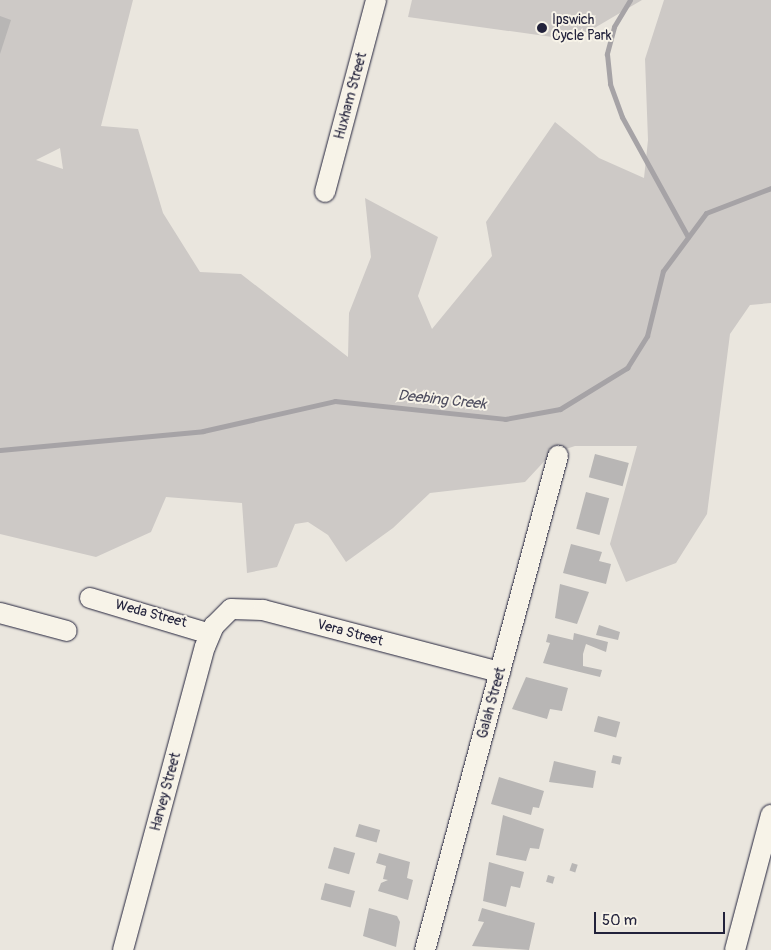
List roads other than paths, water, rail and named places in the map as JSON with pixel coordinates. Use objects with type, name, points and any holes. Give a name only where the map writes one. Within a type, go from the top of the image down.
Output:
[{"type":"street","name":"Huxham Street","points":[[325,192],[376,0]]},
{"type":"street","name":"Galah Street","points":[[425,950],[558,456]]},
{"type":"street","name":"Weda Street","points":[[90,598],[210,634]]},
{"type":"street","name":"Vera Street","points":[[210,634],[231,609],[244,607],[500,672]]},
{"type":"street","points":[[0,613],[67,631]]},
{"type":"street","name":"Harvey Street","points":[[123,950],[210,634]]},
{"type":"street","points":[[735,950],[771,816]]},
{"type":"waterway","points":[[630,0],[614,27],[607,54],[610,84],[622,117],[688,237]]},
{"type":"waterway","name":"Deebing Creek","points":[[0,450],[203,431],[335,401],[505,419],[560,409],[627,368],[647,336],[663,271],[706,213],[771,188]]},
{"type":"place","name":"Ipswich Cycle Park","points":[[542,28]]}]
